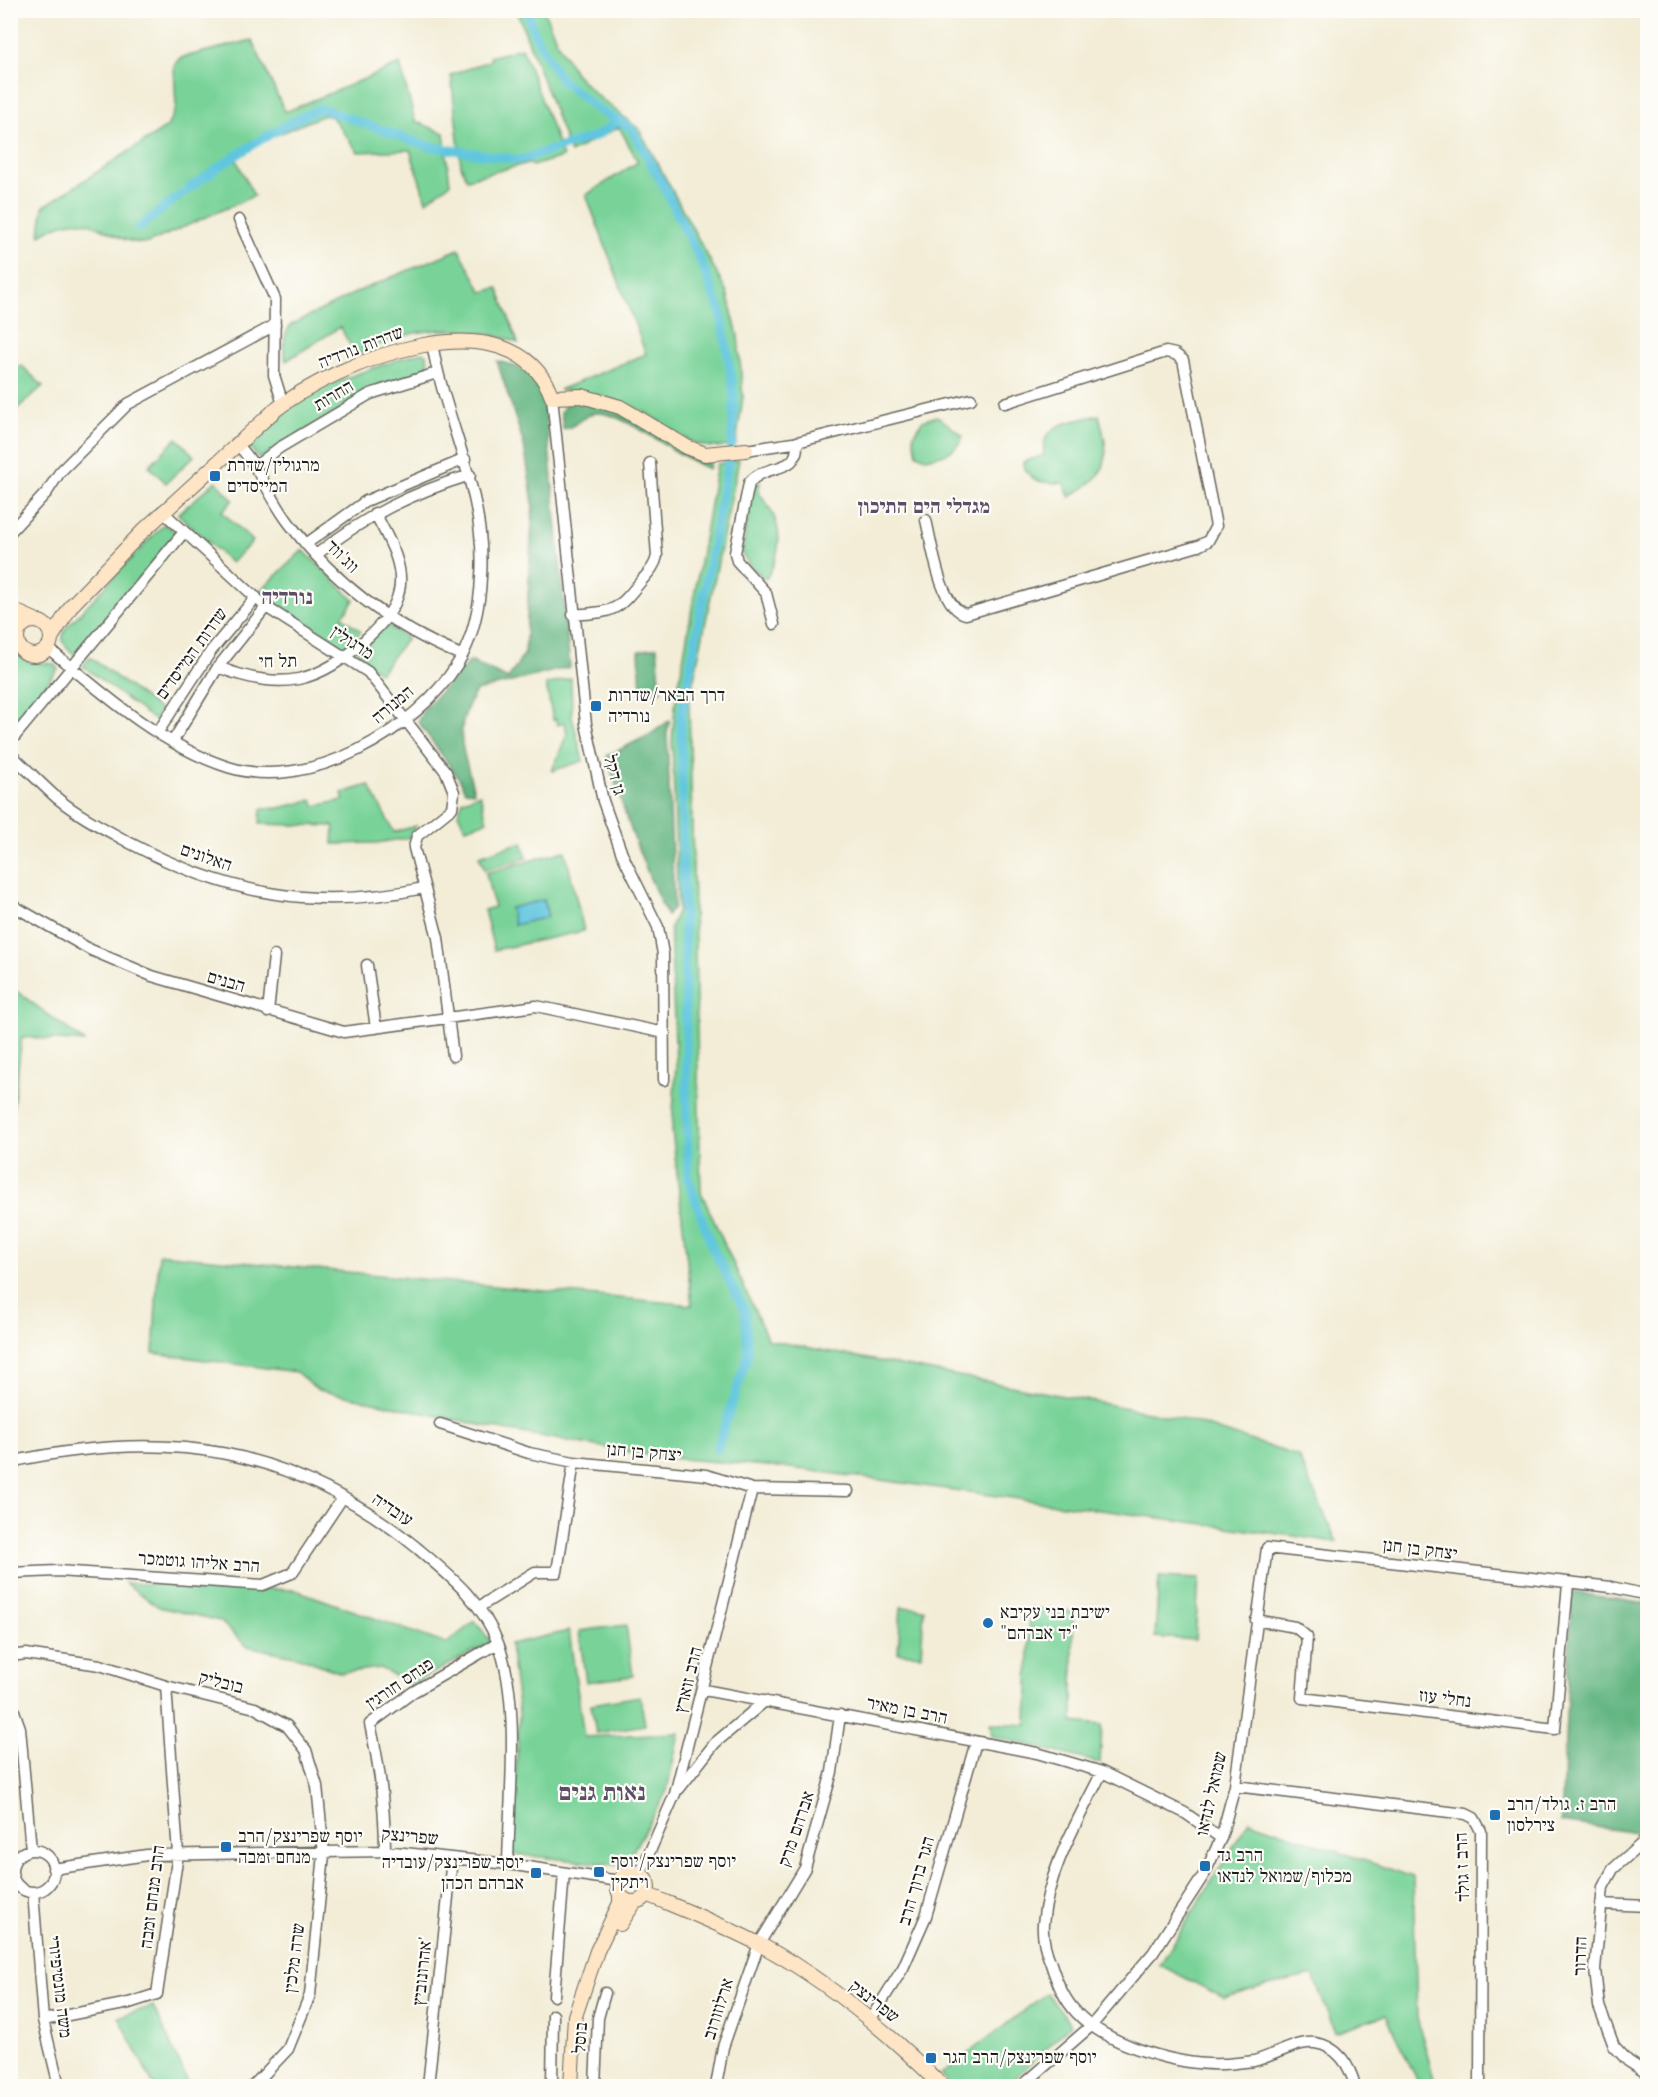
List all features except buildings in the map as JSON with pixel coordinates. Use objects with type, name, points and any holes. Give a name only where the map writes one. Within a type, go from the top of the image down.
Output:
[{"type":"street","points":[[239,220],[272,288],[275,325],[274,375],[283,404]]},
{"type":"street","points":[[10,532],[47,492],[60,472],[128,404],[275,325]]},
{"type":"street","name":"שדרות נורדיה","points":[[38,621],[54,618],[72,605],[162,512],[283,404],[301,392],[359,365],[401,349],[432,343],[480,344],[516,354],[536,367],[552,397]]},
{"type":"street","name":"המנורה","points":[[50,643],[72,668],[158,732],[231,768],[277,773],[314,767],[346,757],[381,738],[407,718],[444,681],[460,659],[476,611],[482,570],[479,527],[470,475],[437,373],[432,343]]},
{"type":"street","points":[[926,520],[946,599],[958,613],[966,614],[1198,546],[1213,535],[1216,526],[1187,381],[1182,360],[1175,354],[1166,352],[1005,403]]},
{"type":"street","name":"החרות","points":[[256,466],[279,448],[370,394],[437,373]]},
{"type":"street","points":[[552,397],[582,396],[620,407],[687,447],[705,454],[797,442],[971,399]]},
{"type":"street","name":"גן דקל","points":[[552,397],[580,690],[598,786],[622,854],[658,927],[663,954],[664,1080]]},
{"type":"street","points":[[774,624],[766,593],[760,583],[743,569],[735,553],[749,483],[765,470],[793,462],[797,457],[797,442]]},
{"type":"street","name":"ווג'ווד","points":[[236,444],[256,466],[276,503],[306,544],[352,590],[387,617],[460,659]]},
{"type":"street","points":[[306,544],[366,501],[465,459]]},
{"type":"street","points":[[573,615],[605,612],[620,606],[654,566],[657,556],[650,463]]},
{"type":"street","points":[[316,555],[375,513],[428,488],[470,475]]},
{"type":"street","name":"מרגולין","points":[[162,512],[266,607],[368,672],[407,718]]},
{"type":"street","name":"תל חי","points":[[218,668],[261,681],[296,681],[329,668],[346,657],[387,617],[400,590],[399,573],[393,549],[375,513]]},
{"type":"street","points":[[10,742],[184,532]]},
{"type":"street","name":"שדרות המייסדים","points":[[158,732],[211,651],[256,597]]},
{"type":"street","name":"שדרות נורדיה","points":[[50,643],[72,605]]},
{"type":"street","name":"שדרות המייסדים","points":[[173,741],[218,668],[266,607]]},
{"type":"street","points":[[10,609],[49,628],[50,643],[40,654],[29,654],[20,648],[17,635],[10,622]]},
{"type":"street","points":[[17,635],[24,623],[38,621]]},
{"type":"street","points":[[439,652],[460,659]]},
{"type":"street","points":[[407,718],[446,772],[455,800],[447,814],[414,841],[417,867],[438,938],[453,1056]]},
{"type":"street","name":"האלונים","points":[[10,754],[56,797],[87,818],[194,874],[239,887],[306,899],[371,898],[424,888]]},
{"type":"street","name":"הבנים","points":[[10,904],[82,945],[152,976],[268,1012],[344,1032],[536,1006],[665,1033]]},
{"type":"street","points":[[268,1012],[274,957]]},
{"type":"street","points":[[367,965],[376,1028]]},
{"type":"street","name":"יצחק בן חנן","points":[[440,1424],[529,1454],[574,1462],[706,1475],[752,1489],[848,1491]]},
{"type":"street","name":"עובדיה","points":[[10,1462],[100,1447],[186,1446],[269,1464],[343,1497],[396,1531],[457,1582],[479,1607],[498,1643],[503,1660],[510,1717],[508,1864]]},
{"type":"street","points":[[479,1607],[536,1572],[557,1572],[574,1462]]},
{"type":"street","name":"הרב זוארץ","points":[[640,1874],[675,1794],[704,1690],[752,1489]]},
{"type":"street","name":"הרב אליהו גוטמכר","points":[[10,1573],[58,1571],[263,1586],[292,1573],[343,1497]]},
{"type":"street","name":"יצחק בן חנן","points":[[1267,1548],[1568,1584],[1611,1587],[1647,1596]]},
{"type":"street","name":"שמואל לנדאו","points":[[1022,2086],[1091,2026],[1153,1953],[1205,1874],[1221,1838],[1235,1786],[1267,1548]]},
{"type":"street","name":"נחלי עוז","points":[[1256,1620],[1295,1627],[1307,1637],[1302,1698],[1555,1729],[1568,1584]]},
{"type":"street","name":"פנחס חורגין","points":[[385,1851],[385,1809],[380,1765],[370,1724],[412,1692],[498,1643]]},
{"type":"street","name":"בובליק","points":[[10,1656],[26,1654],[100,1665],[166,1686],[255,1708],[287,1726],[306,1750],[312,1768],[320,1809],[324,1854]]},
{"type":"street","name":"הרב מנחם זמבה","points":[[43,2020],[129,2003],[157,1994],[178,1854],[166,1686]]},
{"type":"street","name":"הרב בן מאיר","points":[[704,1690],[1037,1753],[1102,1772],[1185,1813],[1221,1838]]},
{"type":"street","points":[[10,1700],[20,1728],[32,1850]]},
{"type":"street","points":[[675,1794],[715,1743],[765,1701]]},
{"type":"street","name":"אברהם מרק","points":[[759,1944],[805,1868],[832,1772],[840,1715]]},
{"type":"street","name":"הגר ברוך הרב","points":[[870,2020],[903,1968],[926,1916],[976,1742]]},
{"type":"street","points":[[1102,1772],[1058,1862],[1048,1893],[1042,1927],[1046,1951],[1055,1977],[1076,2012],[1091,2026],[1149,2054],[1184,2062],[1222,2064],[1255,2060],[1312,2042],[1328,2045],[1346,2062],[1355,2086]]},
{"type":"street","name":"הרב ז גולד","points":[[1235,1786],[1466,1814],[1474,1818],[1481,1831],[1480,2086]]},
{"type":"street","name":"הדרור","points":[[1647,1838],[1613,1869],[1604,1887],[1595,1969],[1605,2027],[1614,2046],[1628,2061],[1647,2074]]},
{"type":"street","points":[[32,1850],[44,1853],[53,1869],[50,1882],[39,1891],[33,1892],[20,1887],[12,1875],[14,1861],[25,1852],[32,1850]]},
{"type":"street","name":"שפרינצק","points":[[53,1869],[147,1855],[324,1854],[385,1851],[508,1864],[564,1873],[619,1888]]},
{"type":"street","name":"שרה מלכין","points":[[254,2086],[288,2049],[310,1995],[324,1854]]},
{"type":"street","name":"אהרונוביץ'","points":[[428,2086],[452,1859]]},
{"type":"street","points":[[554,1996],[564,1873]]},
{"type":"street","points":[[571,2086],[575,2016],[597,1951],[621,1903],[619,1888],[625,1874],[640,1874],[647,1882],[641,1898],[628,1910],[609,1945],[584,2017],[579,2086]]},
{"type":"street","points":[[619,1888],[626,1901],[641,1898]]},
{"type":"street","name":"משה מונטיפיורי","points":[[33,1892],[43,2020],[59,2086]]},
{"type":"street","name":"שפרינצק","points":[[641,1898],[759,1944],[813,1977],[870,2020],[942,2086]]},
{"type":"street","points":[[1601,1904],[1647,1906]]},
{"type":"street","name":"ארלוזורוב","points":[[716,2086],[723,2047],[759,1944]]},
{"type":"street","name":"בוסל","points":[[595,2086],[598,2018],[605,1993]]},
{"type":"street","points":[[552,2086],[553,2015]]},
{"type":"green space","points":[[517,11],[544,11],[558,44],[575,73],[594,93],[639,129],[727,292],[738,336],[743,397],[736,444],[707,447],[683,437],[627,404],[579,392],[559,390],[646,354],[586,195],[638,162],[619,127],[570,153]]},
{"type":"green space","points":[[252,40],[285,112],[400,64],[415,121],[444,133],[450,184],[426,201],[410,150],[358,152],[332,117],[324,115],[233,153],[254,196],[148,243],[133,242],[87,223],[74,222],[59,225],[40,235],[43,207],[167,127],[176,108],[174,65],[180,58]]},
{"type":"green space","points":[[522,48],[563,157],[532,166],[529,163],[467,179],[461,166],[451,75],[491,60],[490,57]]},
{"type":"green space","points":[[459,249],[482,292],[498,288],[518,343],[476,332],[431,331],[397,338],[356,355],[340,327],[286,361],[284,342],[291,325],[359,291]]},
{"type":"green space","points":[[422,352],[427,355],[429,371],[382,384],[259,459],[249,446],[286,412],[310,395],[351,376]]},
{"type":"green space","points":[[497,361],[516,366],[528,374],[537,386],[545,404],[570,667],[476,691],[468,705],[462,730],[464,752],[474,792],[465,791],[460,780],[418,722],[423,710],[470,661],[508,679],[525,653],[533,503],[524,445]]},
{"type":"green space","points":[[21,365],[43,386],[11,414],[11,370]]},
{"type":"green space","points":[[574,400],[607,406],[711,459],[709,469],[636,427],[608,414],[591,414],[563,429],[561,412],[564,406]]},
{"type":"green space","points":[[1099,415],[1106,454],[1101,472],[1094,480],[1070,497],[1063,483],[1038,481],[1029,475],[1023,462],[1044,455],[1044,444],[1047,436],[1053,430],[1069,422]]},
{"type":"green space","points":[[937,416],[963,436],[953,450],[943,455],[926,458],[917,454],[913,436],[922,421]]},
{"type":"green space","points":[[177,438],[194,456],[166,483],[149,466]]},
{"type":"green space","points":[[739,460],[689,703],[701,1192],[768,1340],[1185,1419],[1298,1456],[1337,1542],[791,1468],[659,1457],[499,1429],[318,1390],[296,1372],[153,1353],[159,1254],[692,1305],[672,1130],[676,1064],[670,928],[678,910],[672,740],[675,706],[717,464]]},
{"type":"green space","points":[[216,481],[233,500],[222,512],[253,541],[231,563],[178,514]]},
{"type":"green space","points":[[760,482],[758,492],[772,513],[778,534],[776,556],[766,579],[749,565],[742,554],[753,485]]},
{"type":"green space","points":[[164,524],[177,533],[76,656],[66,647],[63,640],[66,628]]},
{"type":"green space","points":[[303,550],[354,600],[342,617],[361,631],[344,650],[300,623],[259,592]]},
{"type":"green space","points":[[387,625],[407,638],[380,673],[357,655],[358,651]]},
{"type":"green space","points":[[657,647],[661,691],[641,692],[639,651]]},
{"type":"green space","points":[[10,651],[27,661],[54,664],[58,669],[11,727]]},
{"type":"green space","points":[[90,657],[161,711],[154,720],[83,666]]},
{"type":"green space","points":[[571,678],[572,716],[583,761],[552,771],[567,734],[564,723],[557,725],[556,719],[553,720],[546,685]]},
{"type":"green space","points":[[670,720],[667,732],[674,907],[667,916],[634,837],[607,756],[649,735]]},
{"type":"green space","points":[[369,785],[394,832],[416,826],[408,838],[376,843],[333,844],[334,826],[260,824],[261,809],[279,808],[312,800],[315,806],[344,800],[342,793]]},
{"type":"green space","points":[[480,794],[487,821],[466,828],[458,814],[463,800]]},
{"type":"green space","points":[[522,842],[527,858],[485,870],[479,856]]},
{"type":"green space","points":[[565,851],[584,931],[494,950],[484,910],[494,907],[486,873]]},
{"type":"green space","points":[[11,987],[85,1042],[22,1037],[11,1121]]},
{"type":"green space","points":[[1159,1577],[1199,1579],[1195,1640],[1155,1637]]},
{"type":"green space","points":[[125,1583],[296,1590],[446,1644],[475,1621],[491,1642],[411,1685],[380,1668],[341,1673],[299,1657],[247,1646],[220,1621],[159,1607]]},
{"type":"green space","points":[[1572,1592],[1647,1604],[1647,1830],[1643,1834],[1561,1822]]},
{"type":"green space","points":[[901,1607],[924,1609],[921,1655],[898,1653]]},
{"type":"green space","points":[[1030,1608],[1073,1612],[1073,1722],[1102,1725],[1100,1763],[992,1736],[990,1723],[1027,1725]]},
{"type":"green space","points":[[626,1625],[633,1676],[586,1682],[579,1631]]},
{"type":"green space","points":[[569,1631],[584,1737],[679,1733],[667,1791],[629,1858],[617,1865],[512,1854],[519,1713],[510,1644]]},
{"type":"green space","points":[[640,1696],[645,1725],[596,1733],[591,1704]]},
{"type":"green space","points":[[1249,1821],[1413,1877],[1417,2018],[1436,2086],[1420,2086],[1386,2015],[1335,2032],[1313,1975],[1267,1985],[1224,1998],[1160,1965]]},
{"type":"green space","points":[[1047,1993],[1071,2024],[1007,2086],[952,2086],[941,2074]]},
{"type":"green space","points":[[153,2006],[190,2086],[154,2086],[119,2017]]},
{"type":"water","points":[[544,900],[548,917],[514,925],[510,908]]},
{"type":"waterway","points":[[527,10],[534,33],[561,80],[597,109],[631,128],[662,183],[701,262],[721,313],[734,394],[732,442],[681,718],[688,1179],[712,1247],[745,1311],[748,1355],[717,1449]]},
{"type":"waterway","points":[[139,228],[226,162],[272,133],[320,108],[428,146],[519,160],[596,136],[619,121]]},
{"type":"place","name":"מרגולין/שדרת המייסדים","points":[[215,476]]},
{"type":"place","name":"דרך הבאר/שדרות נורדיה","points":[[596,706]]},
{"type":"place","name":"ישיבת בני עקיבא \"יד אברהם\"","points":[[988,1623]]},
{"type":"place","name":"הרב ז. גולד/הרב צירלסון","points":[[1495,1815]]},
{"type":"place","name":"יוסף שפרינצק/הרב מנחם זמבה","points":[[226,1847]]},
{"type":"place","name":"הרב גד מכלוף/שמואל לנדאו","points":[[1205,1866]]},
{"type":"place","name":"יוסף שפרינצק/יוסף ויתקין","points":[[599,1872]]},
{"type":"place","name":"יוסף שפרינצק/עובדיה אברהם הכהן","points":[[536,1873]]},
{"type":"place","name":"יוסף שפרינצק/הרב הגר","points":[[931,2058]]},
{"type":"district","name":"מגדלי הים התיכון","points":[[924,508]]},
{"type":"district","name":"נורדיה","points":[[287,598]]},
{"type":"district","name":"נאות גנים","points":[[602,1794]]}]
